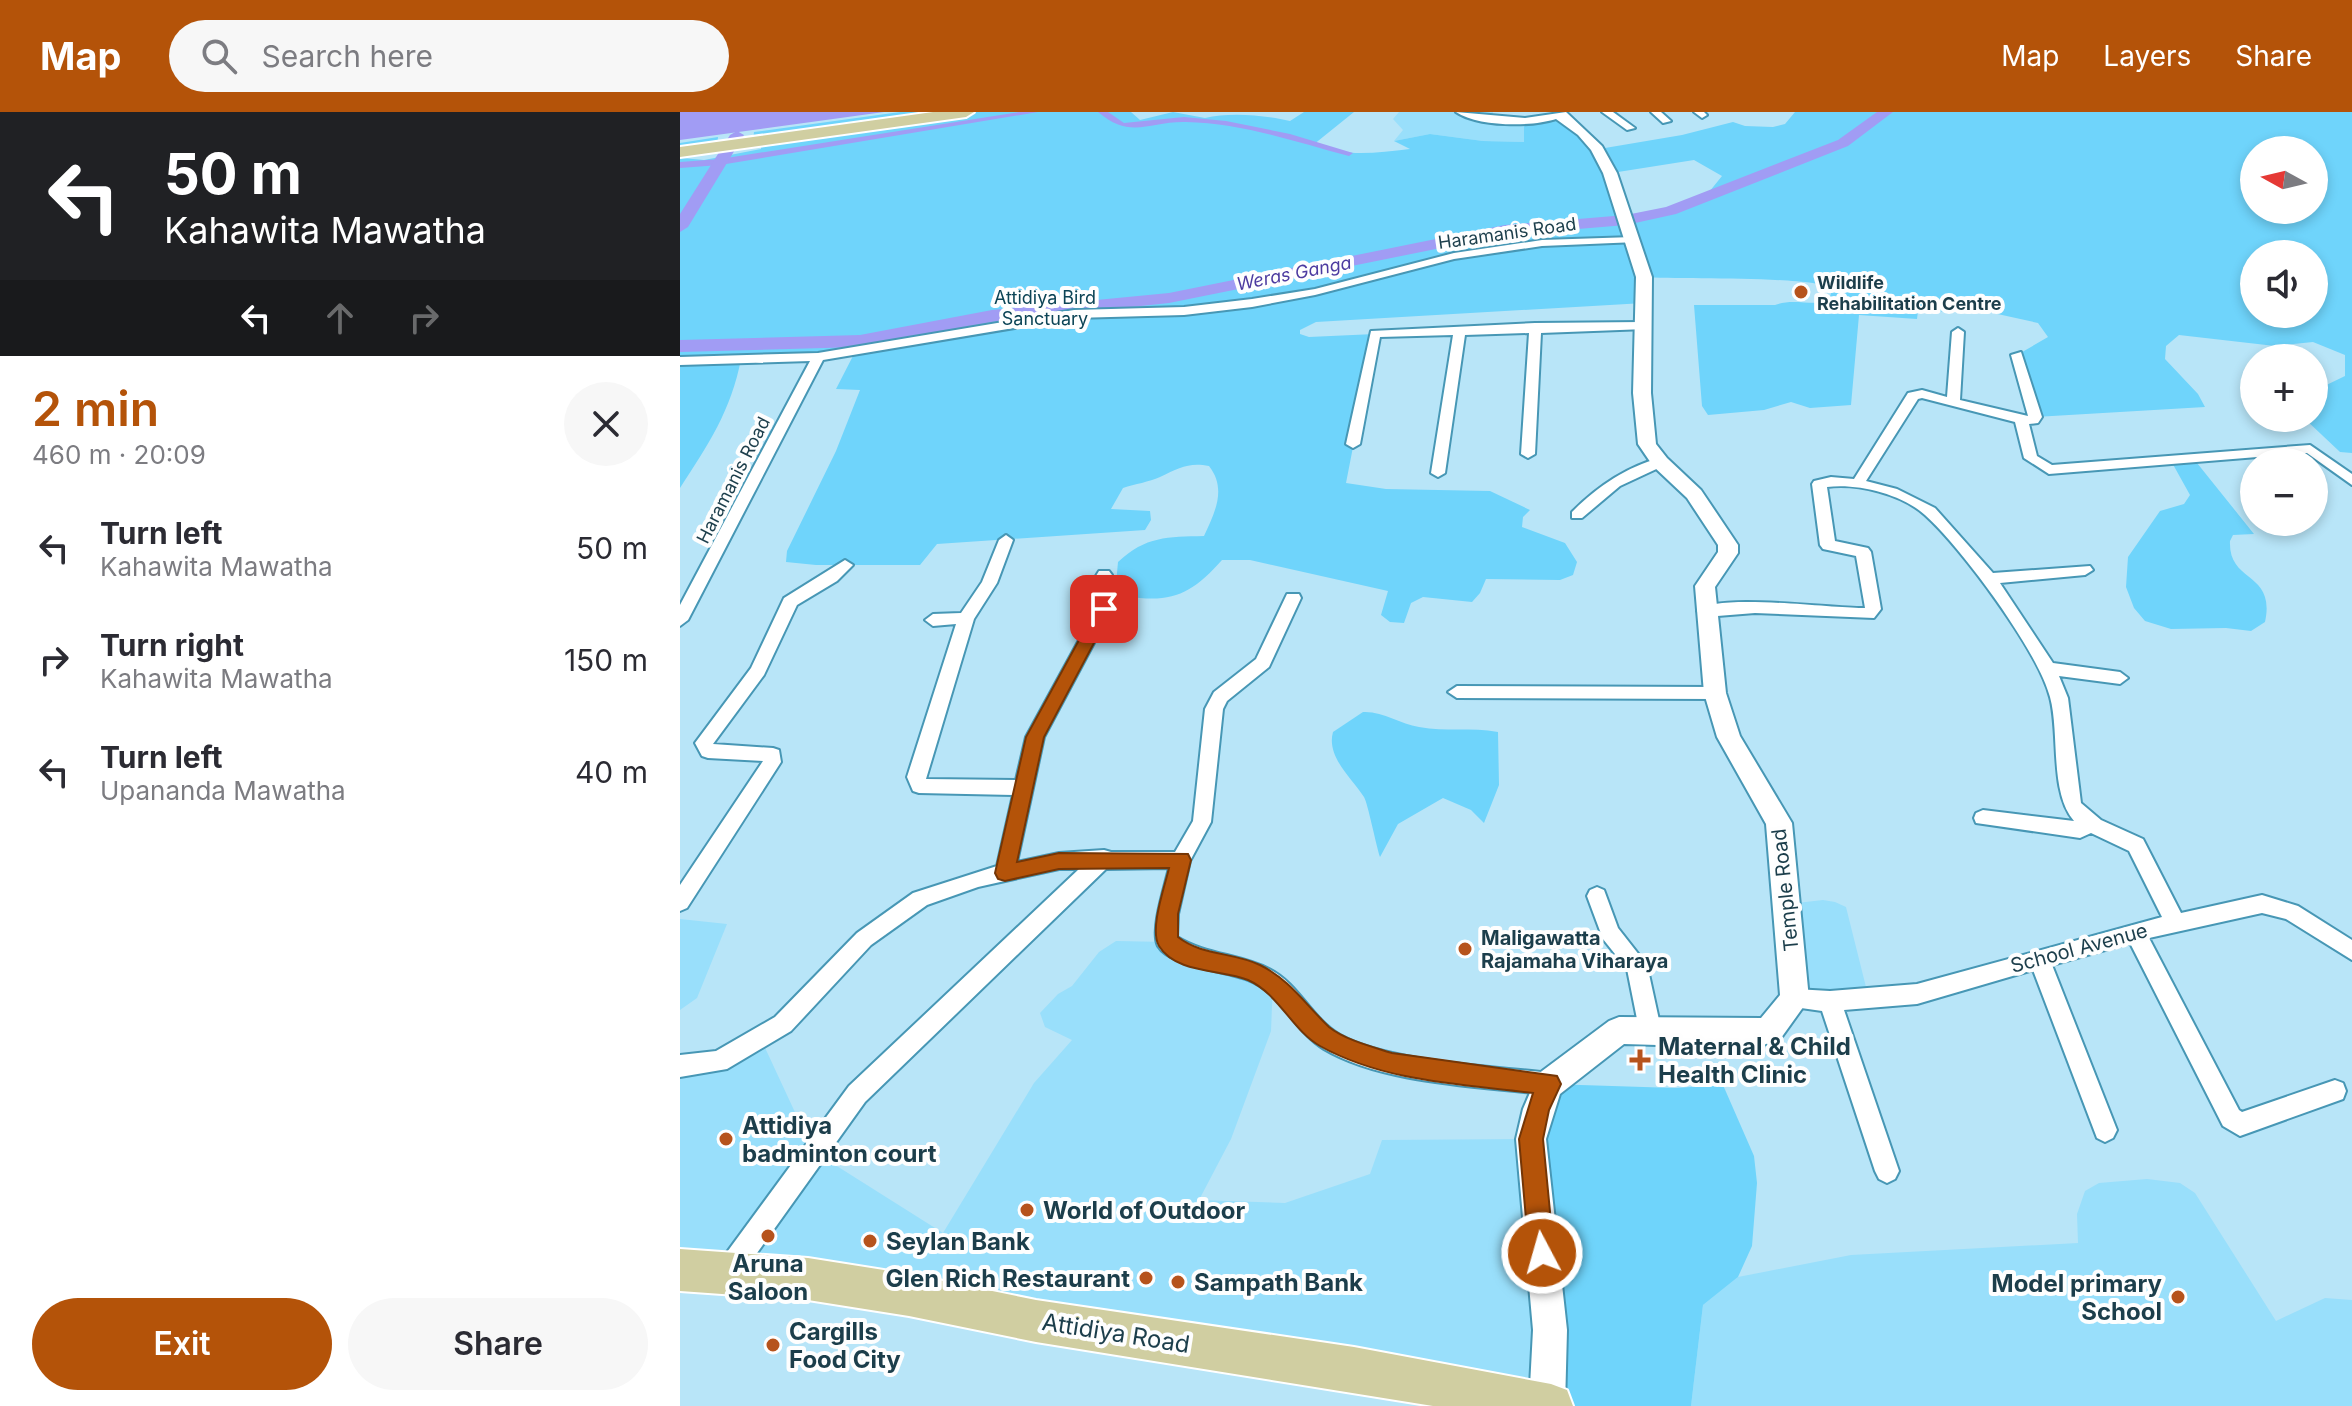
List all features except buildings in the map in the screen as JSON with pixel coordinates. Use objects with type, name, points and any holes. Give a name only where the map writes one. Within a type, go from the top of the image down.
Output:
[{"type":"main road","points":[[680,152],[966,112]]},
{"type":"main road","name":"Attidiya Road","points":[[680,1270],[808,1279],[895,1292],[1036,1321],[1354,1369],[1548,1406]]},
{"type":"street","points":[[1462,112],[1524,120],[1558,113]]},
{"type":"street","points":[[1607,112],[1630,128]]},
{"type":"street","points":[[1656,112],[1666,121]]},
{"type":"street","name":"Temple Road","points":[[1558,113],[1597,149],[1615,189],[1644,277],[1642,326],[1647,444],[1660,462],[1694,494],[1728,545],[1728,553],[1705,586],[1715,693],[1729,737],[1779,823],[1795,999]]},
{"type":"street","name":"Haramanis Road","points":[[680,361],[818,357],[1074,314],[1184,311],[1252,303],[1315,292],[1454,256],[1542,243],[1632,238]]},
{"type":"street","points":[[1353,444],[1375,334],[1642,326]]},
{"type":"street","points":[[1528,454],[1535,327]]},
{"type":"street","points":[[1438,473],[1460,330]]},
{"type":"street","points":[[1953,402],[1958,332]]},
{"type":"street","points":[[1858,483],[1913,396],[1922,394],[2021,420],[2030,421],[2035,417],[2017,355]]},
{"type":"street","name":"Haramanis Road","points":[[680,620],[818,357]]},
{"type":"street","points":[[2021,420],[2031,458],[2049,470],[2310,449],[2352,481]]},
{"type":"street","points":[[1577,515],[1604,488],[1626,475],[1660,462]]},
{"type":"street","points":[[1705,611],[1755,607],[1868,614],[1873,609],[1863,552],[1828,545],[1819,484],[1858,483],[1921,505],[1930,511],[1989,579],[2048,668],[2059,698],[2072,805],[2088,825],[2128,838],[2136,845],[2175,922]]},
{"type":"street","points":[[1006,540],[989,583],[966,618],[916,777],[919,786],[1023,788]]},
{"type":"street","points":[[680,902],[772,762],[773,755],[708,751],[704,743],[758,671],[790,602],[798,594],[826,583],[845,565]]},
{"type":"street","points":[[1989,579],[2085,570]]},
{"type":"street","points":[[1005,873],[1035,737],[1104,609],[1104,604],[1089,600],[1104,575]]},
{"type":"street","points":[[1293,598],[1263,663],[1220,697],[1214,709],[1202,822],[1181,860],[1168,914],[1167,942],[1186,956],[1250,970],[1273,982],[1324,1037],[1369,1057],[1392,1064],[1549,1084]]},
{"type":"street","points":[[933,620],[966,618]]},
{"type":"street","points":[[2048,668],[2120,678]]},
{"type":"street","points":[[1457,692],[1715,693]]},
{"type":"street","points":[[1983,818],[2080,830],[2088,825]]},
{"type":"street","points":[[680,1066],[719,1061],[783,1024],[864,939],[920,899],[1005,873],[1059,861],[1104,858],[1181,860]]},
{"type":"street","points":[[728,1272],[857,1094],[1104,858]]},
{"type":"street","points":[[1597,896],[1610,933],[1637,965],[1650,1029]]},
{"type":"street","name":"School Avenue","points":[[1795,999],[1830,1001],[1917,994],[2135,932],[2262,904],[2291,912],[2352,951]]},
{"type":"street","points":[[2135,932],[2231,1118],[2240,1124],[2335,1091]]},
{"type":"street","points":[[2039,958],[2105,1130]]},
{"type":"street","points":[[1548,1406],[1550,1330],[1531,1139],[1538,1109],[1549,1084],[1619,1031],[1650,1029],[1756,1034],[1771,1028],[1795,999]]},
{"type":"street","points":[[1830,1001],[1887,1171]]},
{"type":"shaded area","points":[[680,112],[884,112],[680,140]]},
{"type":"shaded area","points":[[1399,112],[1493,112],[1493,117],[1524,120],[1524,142],[1483,141],[1430,134],[1394,141],[1403,130],[1393,119]]},
{"type":"shaded area","points":[[1823,900],[1846,907],[1869,999],[1801,1000],[1788,904]]},
{"type":"shaded area","points":[[680,919],[727,924],[697,998],[680,1010]]},
{"type":"shaded area","points":[[1116,941],[1167,942],[1273,982],[1271,1031],[1231,1139],[1199,1200],[1285,1203],[1370,1174],[1382,1140],[1531,1139],[1547,1405],[680,1270],[680,1066],[761,1039],[813,1151],[943,1233],[1034,1083],[1072,1040],[1045,1027],[1040,1013],[1058,994],[1072,986],[1099,952]]},
{"type":"shaded area","points":[[2147,1179],[2180,1183],[2195,1193],[2276,1321],[2325,1298],[2352,1300],[2352,1406],[1691,1406],[1703,1305],[1738,1277],[1851,1255],[2078,1243],[2077,1214],[2085,1191],[2099,1183]]},
{"type":"green space","name":"Attidiya Bird Sanctuary","points":[[900,112],[1131,112],[1140,120],[1173,112],[1205,118],[1247,115],[1290,121],[1304,112],[1354,112],[1313,145],[1361,153],[1410,149],[1394,141],[1430,134],[1483,141],[1524,142],[1524,120],[1554,116],[1597,149],[1626,220],[1670,211],[1705,197],[1722,176],[1694,160],[1618,172],[1605,148],[1682,135],[1733,122],[1745,126],[1773,127],[1785,124],[1795,112],[2352,112],[2352,453],[2340,452],[2319,432],[2328,432],[2328,384],[2345,376],[2345,355],[2328,348],[2328,344],[2258,344],[2179,335],[2166,346],[2165,359],[2198,394],[2205,407],[2035,417],[2017,355],[2048,337],[2038,323],[1993,313],[1918,311],[1917,319],[1859,315],[1851,405],[1810,408],[1791,402],[1764,410],[1708,415],[1702,406],[1694,305],[1822,302],[1829,301],[1832,289],[1774,280],[1644,277],[1644,303],[1316,322],[1300,330],[1300,334],[1309,337],[1375,334],[1346,483],[1386,489],[1490,491],[1530,510],[1523,517],[1522,527],[1565,543],[1577,562],[1573,575],[1560,580],[1486,579],[1472,602],[1423,597],[1411,603],[1404,623],[1390,622],[1381,615],[1388,591],[1250,560],[1222,560],[1201,581],[1180,594],[1156,599],[1126,596],[1116,584],[1118,562],[1128,553],[1158,540],[1204,536],[1217,501],[1217,483],[1209,466],[1196,465],[1123,488],[1111,509],[1150,511],[1151,520],[1145,530],[937,544],[920,565],[786,562],[787,551],[836,451],[860,390],[836,389],[854,354],[741,359],[725,411],[680,488],[680,143],[718,137],[717,147],[688,151],[682,158],[704,160],[761,149],[761,146],[752,147],[754,132]]},
{"type":"green space","points":[[2193,458],[2240,517],[2240,535],[2233,535],[2230,541],[2231,555],[2236,565],[2258,585],[2267,606],[2265,622],[2251,631],[2171,629],[2145,621],[2134,608],[2126,587],[2128,557],[2160,511],[2184,504],[2190,495],[2170,459]]},
{"type":"green space","points":[[1363,712],[1419,727],[1498,732],[1499,785],[1484,823],[1471,810],[1443,798],[1398,824],[1380,857],[1364,797],[1341,767],[1333,750],[1333,732]]},
{"type":"green space","points":[[1549,1084],[1675,1088],[1723,1085],[1754,1156],[1757,1183],[1752,1246],[1738,1277],[1703,1305],[1691,1406],[1551,1406],[1539,1227]]},
{"type":"waterway","points":[[680,165],[720,162],[1034,112]]},
{"type":"waterway","points":[[1102,112],[1122,125],[1176,119],[1205,120],[1267,131],[1349,153]]},
{"type":"waterway","name":"Weras Ganga","points":[[680,346],[860,341],[992,316],[1169,298],[1505,230],[1626,220],[1670,211],[1843,143],[1886,112]]},
{"type":"waterway","name":"Weras Ganga","points":[[680,227],[737,135]]},
{"type":"place","name":"Wildlife Rehabilitation Centre","points":[[1801,292]]},
{"type":"place","name":"Maligawatta Rajamaha Viharaya","points":[[1465,949]]},
{"type":"place","name":"Maternal & Child Health Clinic","points":[[1640,1060]]},
{"type":"place","name":"Attidiya badminton court","points":[[726,1139]]},
{"type":"place","name":"World of Outdoor","points":[[1027,1210]]},
{"type":"place","name":"Aruna Saloon","points":[[768,1236]]},
{"type":"place","name":"Seylan Bank","points":[[870,1241]]},
{"type":"place","name":"Glen Rich Restaurant","points":[[1146,1278]]},
{"type":"place","name":"Sampath Bank","points":[[1178,1282]]},
{"type":"place","name":"Model primary School","points":[[2178,1297]]},
{"type":"place","name":"Cargills Food City","points":[[773,1345]]},
{"type":"route","points":[[1104,609],[1035,737],[1005,873],[1059,861],[1104,858],[1181,860],[1168,914],[1167,942],[1186,956],[1250,970],[1273,982],[1324,1037],[1369,1057],[1392,1064],[1549,1084],[1538,1109],[1531,1139],[1542,1253]]}]
